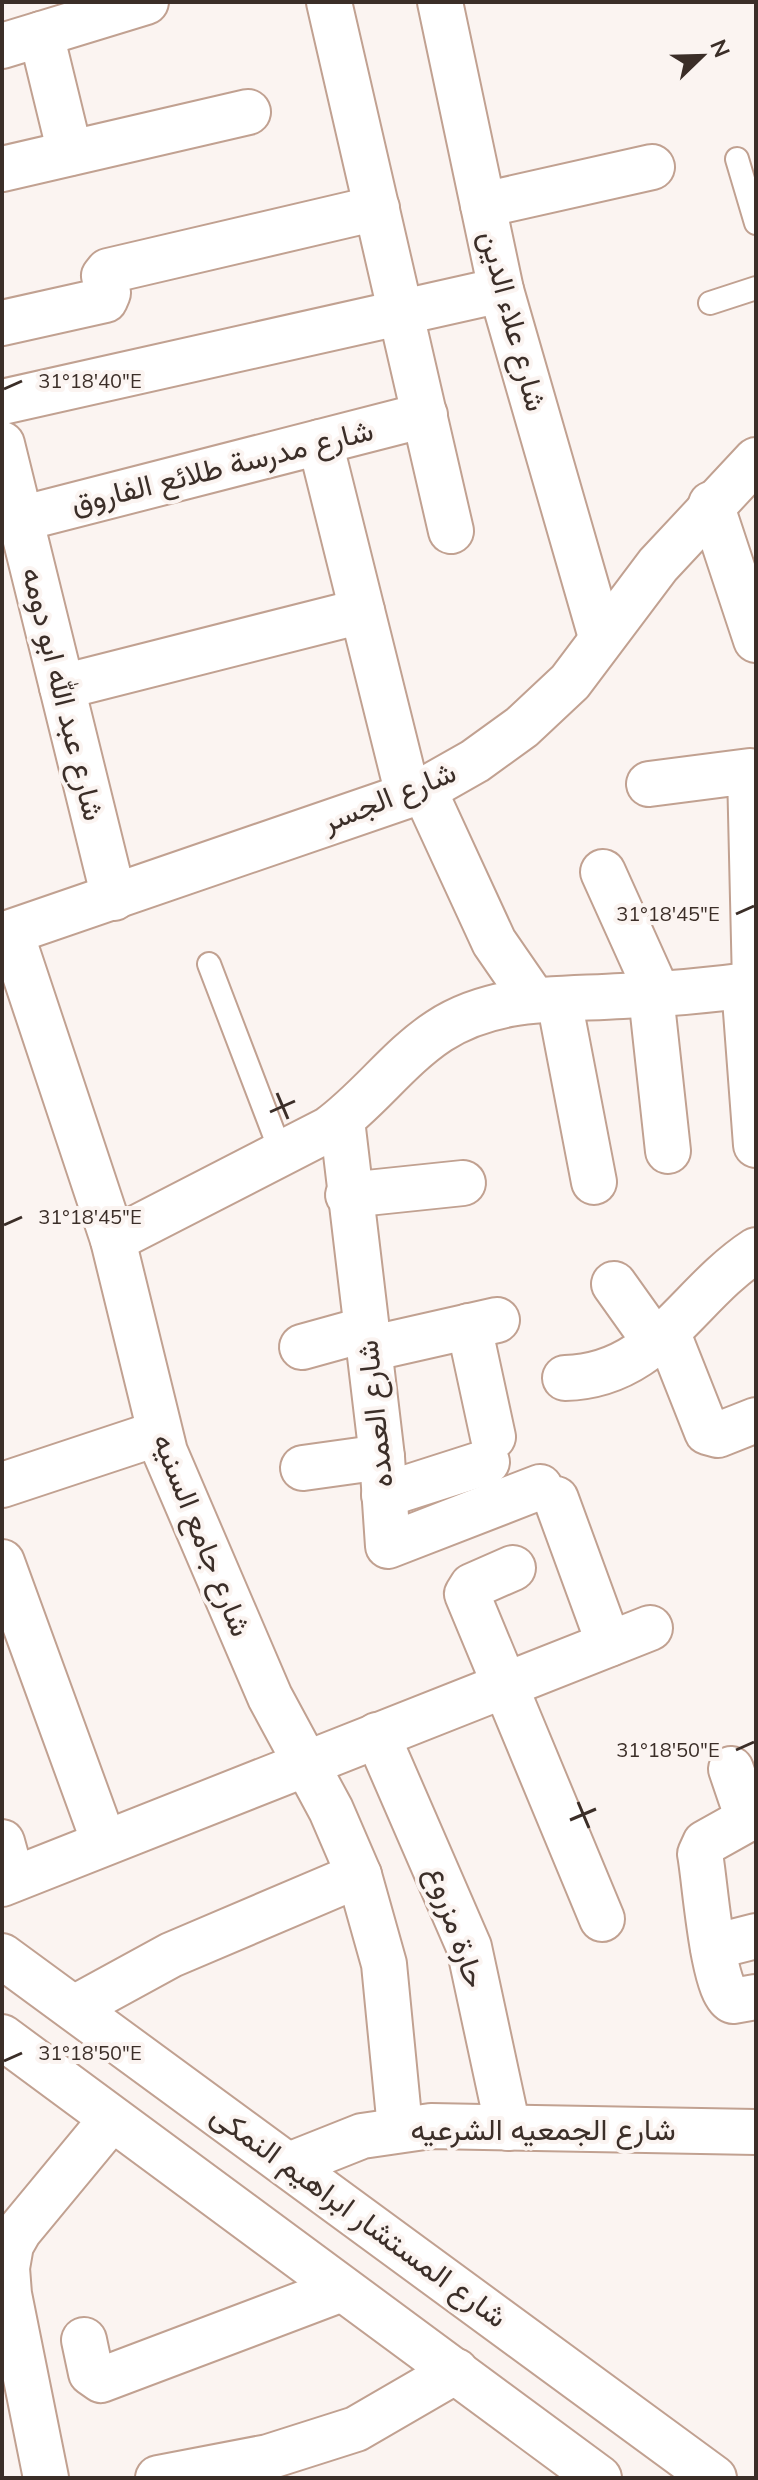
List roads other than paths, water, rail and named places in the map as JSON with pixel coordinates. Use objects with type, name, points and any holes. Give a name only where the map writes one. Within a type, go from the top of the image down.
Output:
[{"type":"street","points":[[70,153],[39,27],[146,2]]},
{"type":"street","points":[[329,2],[451,531]]},
{"type":"street","name":"شارع علاء الدين","points":[[440,2],[501,290],[601,637]]},
{"type":"street","points":[[2,169],[248,112]]},
{"type":"street","points":[[483,205],[652,167]]},
{"type":"street","points":[[2,323],[105,300],[108,295],[104,276],[108,271],[377,208]]},
{"type":"street","points":[[2,402],[501,290]]},
{"type":"street","name":"شارع مدرسة طلائع الفاروق","points":[[20,519],[425,415]]},
{"type":"street","points":[[320,442],[362,611],[416,792],[494,942],[546,1000],[594,1182]]},
{"type":"street","name":"شارع عبد الله ابو دومه","points":[[2,444],[20,519],[18,576],[62,687],[114,898]]},
{"type":"street","name":"شارع الجسر","points":[[7,934],[416,792],[475,761],[522,727],[570,682],[601,637],[711,504],[756,460]]},
{"type":"street","points":[[711,504],[756,640]]},
{"type":"street","points":[[62,687],[362,611]]},
{"type":"street","points":[[649,784],[750,771],[756,1145]]},
{"type":"street","points":[[603,872],[655,994],[668,1151]]},
{"type":"street","name":"شارع جامع السنيه","points":[[7,934],[113,1240],[159,1433],[260,1674],[331,1810],[359,1875],[384,1964],[400,2128]]},
{"type":"street","points":[[113,1240],[282,1155],[342,1120],[437,1032],[484,1009],[546,1000],[655,994],[752,984]]},
{"type":"street","name":"شارع العمده","points":[[342,1120],[348,1195],[383,1476],[388,1546],[548,1493],[609,1644]]},
{"type":"street","points":[[348,1195],[463,1183]]},
{"type":"street","points":[[565,1378],[615,1370],[662,1337],[725,1273],[756,1250]]},
{"type":"street","points":[[614,1284],[662,1337],[707,1432],[715,1436],[756,1420]]},
{"type":"street","points":[[302,1347],[483,1323],[490,1450],[383,1476],[303,1468]]},
{"type":"street","points":[[2,1485],[159,1433]]},
{"type":"street","points":[[2,1562],[104,1842]]},
{"type":"street","points":[[513,1568],[467,1591],[602,1919]]},
{"type":"street","points":[[5,1868],[104,1842],[650,1628]]},
{"type":"street","name":"حارة مزروع","points":[[377,1735],[469,1947],[508,2128]]},
{"type":"street","points":[[731,1769],[749,1816],[744,1823],[705,1843],[701,1850],[713,1947],[727,1999],[756,1997]]},
{"type":"street","points":[[74,2008],[171,1955],[359,1875]]},
{"type":"street","points":[[713,1947],[756,1936]]},
{"type":"street","name":"شارع المستشار ابراهيم النمكى","points":[[2,1956],[714,2478]]},
{"type":"street","points":[[7,2048],[456,2371],[599,2478]]},
{"type":"street","points":[[46,2478],[9,2294],[6,2246],[110,2121]]},
{"type":"street","name":"شارع الجمعيه الشرعيه","points":[[289,2165],[362,2136],[400,2128],[756,2132]]},
{"type":"street","points":[[84,2340],[91,2373],[101,2380],[342,2289]]},
{"type":"street","points":[[158,2478],[268,2457],[356,2429],[456,2371]]},
{"type":"lane","points":[[737,159],[755,219]]},
{"type":"lane","points":[[710,303],[756,288]]},
{"type":"lane","points":[[209,964],[282,1155]]}]
